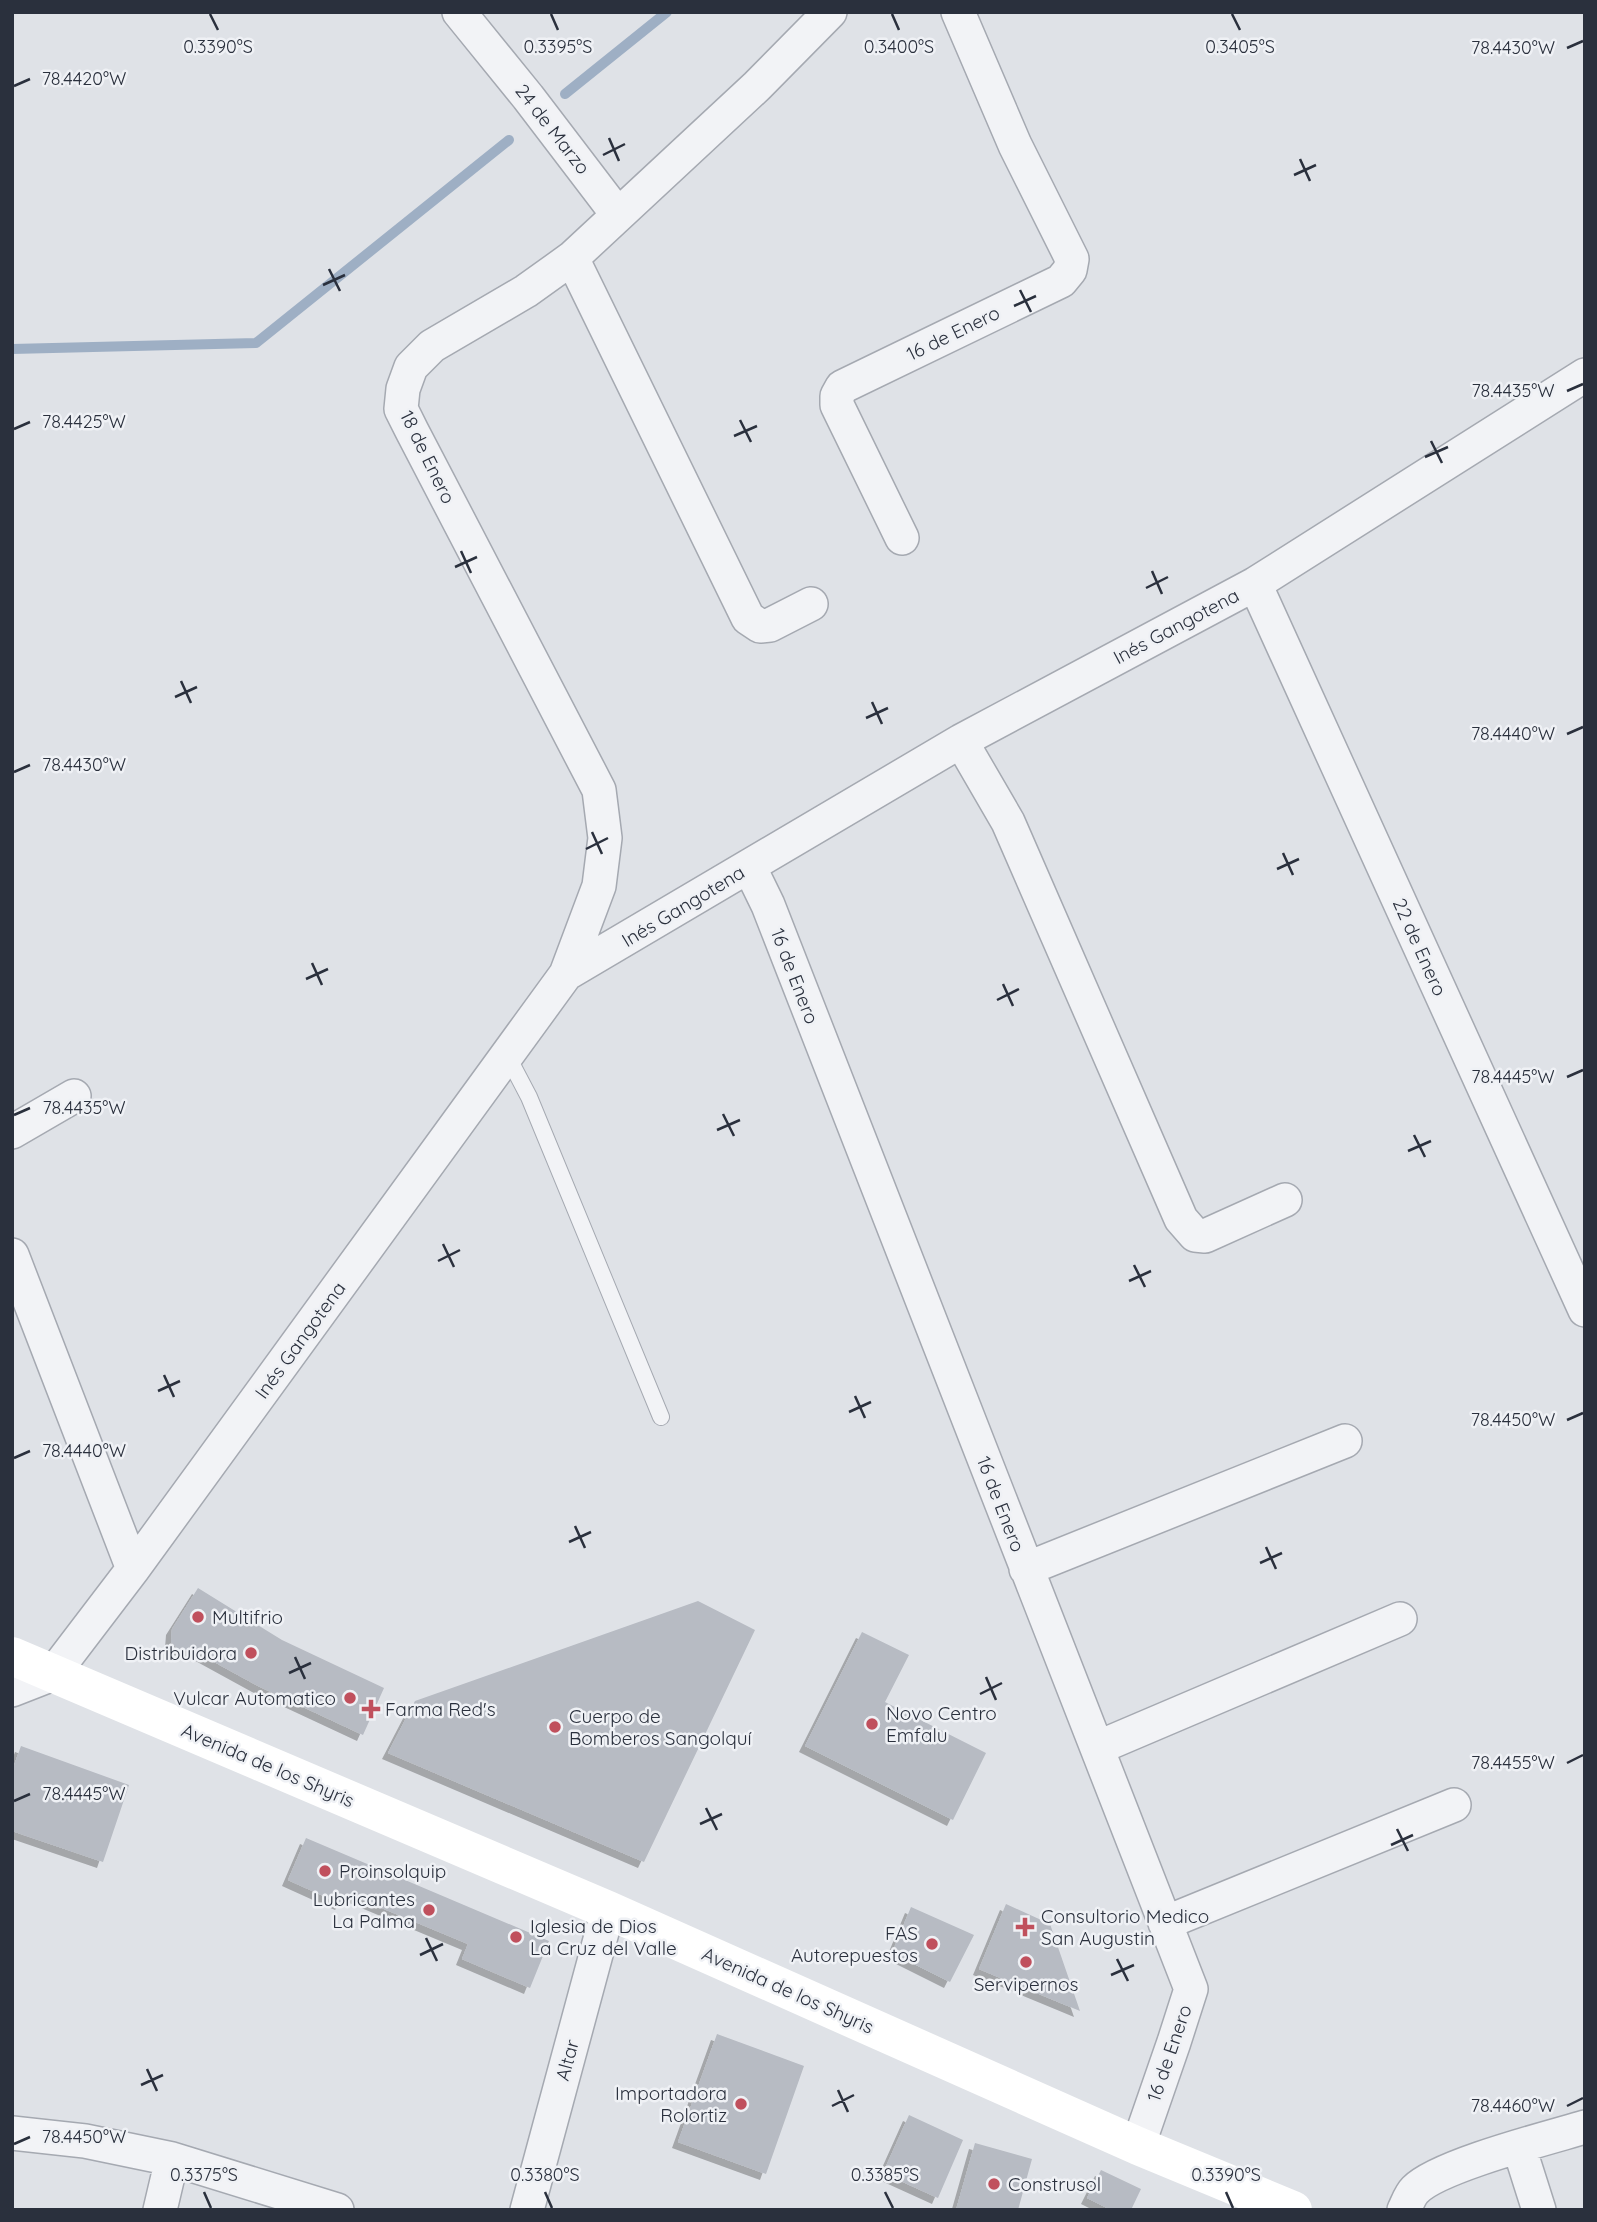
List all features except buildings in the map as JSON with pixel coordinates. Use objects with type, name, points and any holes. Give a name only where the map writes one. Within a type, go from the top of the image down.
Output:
[{"type":"main road","name":"Avenida de los Shyris","points":[[12,1656],[608,1910],[1138,2146],[1293,2210]]},
{"type":"street","name":"24 de Marzo","points":[[459,12],[618,215]]},
{"type":"street","name":"18 de Enero","points":[[566,974],[599,886],[605,838],[599,790],[401,409],[403,389],[411,367],[432,346],[526,291],[572,258],[757,86],[830,12]]},
{"type":"street","name":"16 de Enero","points":[[902,538],[837,405],[837,396],[842,387],[1061,281],[1070,270],[1072,259],[1014,145],[958,12]]},
{"type":"street","points":[[572,258],[748,618],[760,626],[770,625],[811,604]]},
{"type":"street","name":"Inés Gangotena","points":[[53,1674],[133,1569],[566,974],[961,741],[1255,584],[1585,375]]},
{"type":"street","name":"22 de Enero","points":[[1255,584],[1585,1310]]},
{"type":"street","points":[[961,741],[1007,822],[1181,1219],[1195,1236],[1205,1236],[1285,1200]]},
{"type":"street","name":"16 de Enero","points":[[750,866],[768,905],[1191,1989],[1138,2146]]},
{"type":"street","points":[[12,1132],[74,1096]]},
{"type":"street","points":[[12,1255],[133,1569]]},
{"type":"street","points":[[1026,1569],[1345,1440]]},
{"type":"street","points":[[1097,1748],[1400,1619]]},
{"type":"street","points":[[12,1690],[53,1674]]},
{"type":"street","points":[[1165,1923],[1454,1805]]},
{"type":"street","name":"Altar","points":[[527,2210],[608,1910]]},
{"type":"street","points":[[1404,2210],[1414,2191],[1430,2179],[1585,2127]]},
{"type":"street","points":[[12,2133],[85,2141],[172,2159],[337,2210]]},
{"type":"street","points":[[1519,2147],[1539,2210]]},
{"type":"street","points":[[160,2210],[172,2159]]},
{"type":"lane","points":[[508,1056],[529,1097],[661,1417]]},
{"type":"waterway","points":[[565,94],[667,12]]},
{"type":"waterway","points":[[12,349],[256,343],[509,140]]},
{"type":"place","name":"Multifrio","points":[[198,1617]]},
{"type":"place","name":"Distribuidora","points":[[251,1653]]},
{"type":"place","name":"Vulcar Automatico","points":[[350,1698]]},
{"type":"place","name":"Farma Red's","points":[[371,1709]]},
{"type":"place","name":"Novo Centro Emfalu","points":[[872,1724]]},
{"type":"place","name":"Cuerpo de Bomberos Sangolquí","points":[[555,1727]]},
{"type":"place","name":"Proinsolquip","points":[[325,1871]]},
{"type":"place","name":"Lubricantes La Palma","points":[[429,1910]]},
{"type":"place","name":"Consultorio Medico San Augustin","points":[[1025,1927]]},
{"type":"place","name":"Iglesia de Dios La Cruz del Valle","points":[[516,1937]]},
{"type":"place","name":"FAS Autorepuestos","points":[[932,1944]]},
{"type":"place","name":"Servipernos","points":[[1026,1962]]},
{"type":"place","name":"Importadora Rolortiz","points":[[741,2104]]},
{"type":"place","name":"Construsol","points":[[994,2184]]}]
